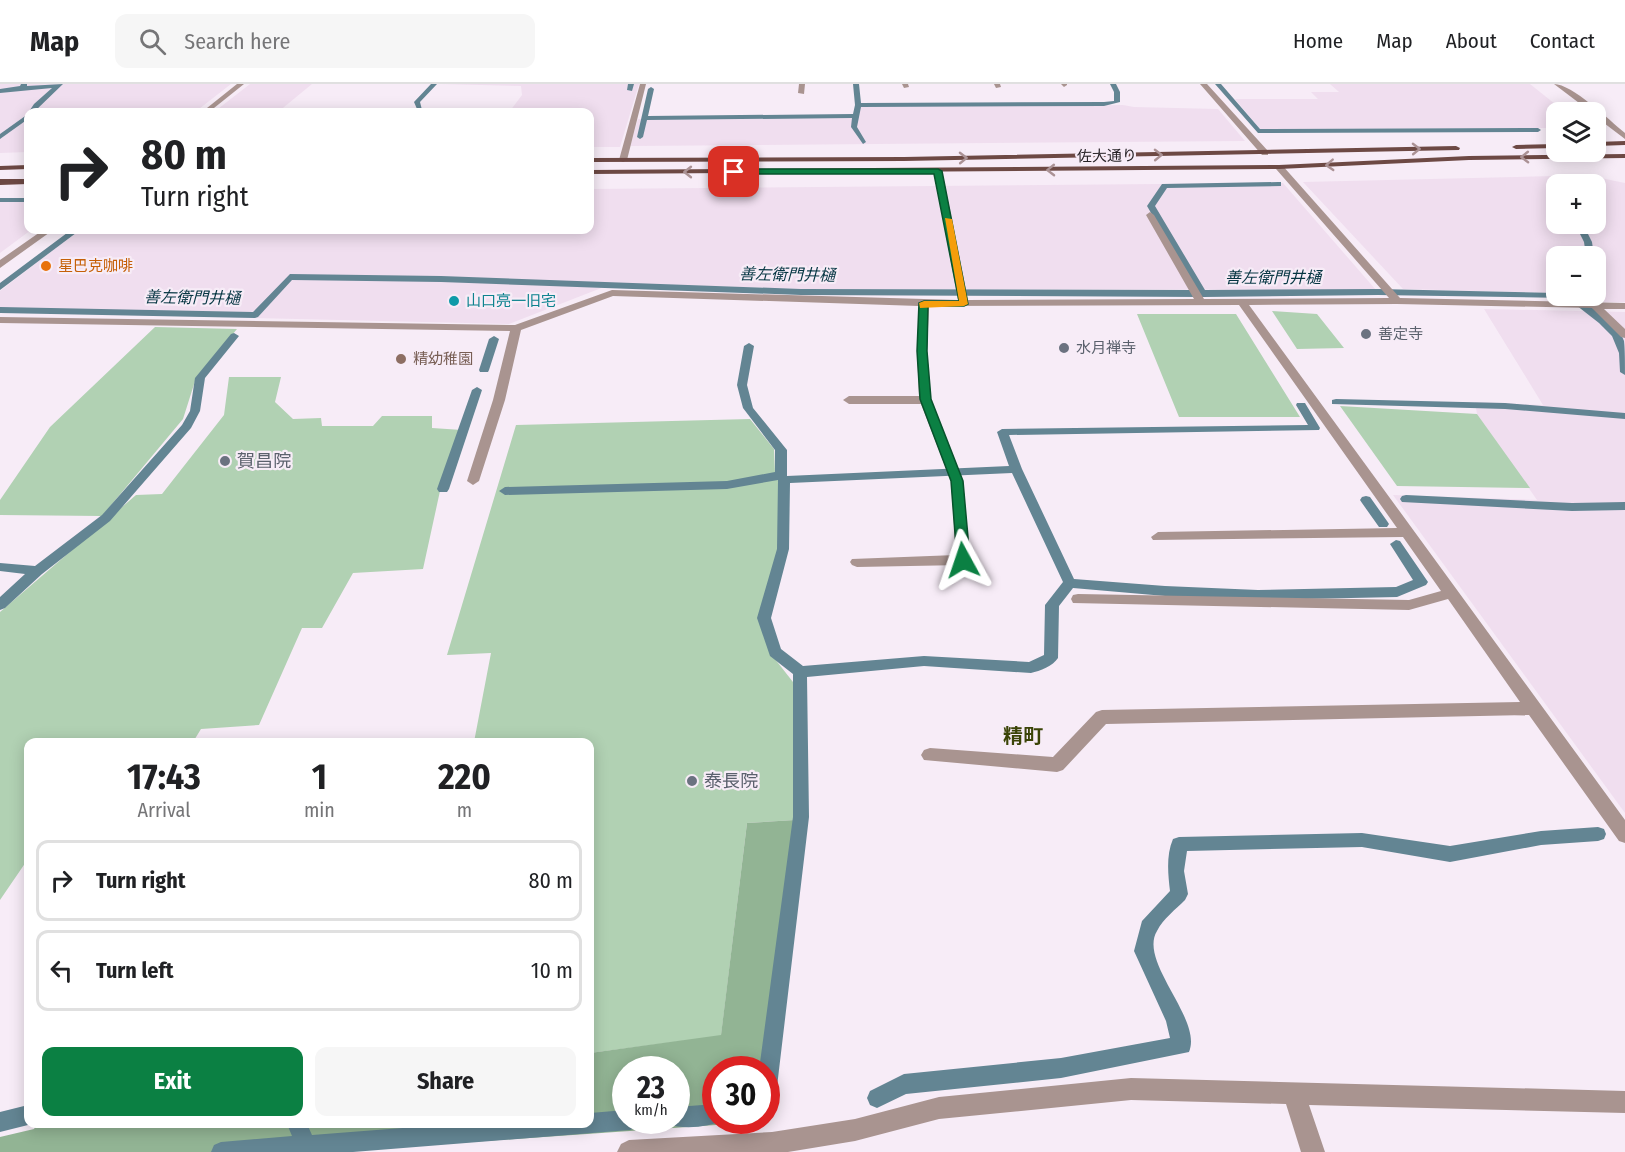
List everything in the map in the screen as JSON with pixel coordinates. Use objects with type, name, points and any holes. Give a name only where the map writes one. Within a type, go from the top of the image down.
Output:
[{"type":"main road","points":[[1606,144],[1625,143]]},
{"type":"main road","points":[[1510,147],[1546,146]]},
{"type":"main road","name":"佐大通り","points":[[594,160],[904,159],[1464,148]]},
{"type":"main road","name":"佐大通り","points":[[594,172],[1280,167],[1469,158],[1625,156]]},
{"type":"main road","points":[[0,168],[24,168]]},
{"type":"main road","points":[[0,182],[24,182]]},
{"type":"street","points":[[210,108],[241,84]]},
{"type":"street","points":[[623,160],[642,84]]},
{"type":"street","points":[[802,84],[802,93]]},
{"type":"street","points":[[1203,84],[1265,153]]},
{"type":"street","points":[[1557,84],[1581,102]]},
{"type":"street","points":[[1606,121],[1625,137]]},
{"type":"street","points":[[1280,167],[1392,295]]},
{"type":"street","points":[[938,171],[963,297]]},
{"type":"street","points":[[1150,215],[1198,297]]},
{"type":"street","points":[[0,265],[43,234]]},
{"type":"street","points":[[0,321],[516,327],[612,293],[924,303],[963,297],[1198,297],[1242,302],[1392,295],[1546,304]]},
{"type":"street","points":[[1242,302],[1625,835]]},
{"type":"street","points":[[857,562],[963,560],[954,474],[925,399],[922,351],[924,303]]},
{"type":"street","points":[[1595,306],[1625,335]]},
{"type":"street","points":[[1606,306],[1625,306]]},
{"type":"street","points":[[473,481],[499,400],[516,327]]},
{"type":"street","points":[[849,400],[925,399]]},
{"type":"street","points":[[1158,537],[1408,532]]},
{"type":"street","points":[[1078,599],[1409,605],[1452,593]]},
{"type":"street","points":[[930,755],[1057,765],[1102,717],[1533,708]]},
{"type":"street","points":[[629,1152],[772,1143],[855,1130],[939,1108],[1131,1089],[1625,1102]]},
{"type":"street","points":[[1293,1093],[1313,1152]]},
{"type":"shaded area","points":[[0,84],[231,84],[200,108],[24,108],[24,152],[0,153]]},
{"type":"shaded area","points":[[250,84],[312,84],[283,108],[219,108]]},
{"type":"shaded area","points":[[441,84],[639,84],[620,147],[594,147],[594,108],[512,108],[522,95],[521,86]]},
{"type":"shaded area","points":[[1330,84],[1530,84],[1552,102],[1546,102],[1546,128],[1260,129],[1235,99],[1318,99],[1311,92],[1339,92]]},
{"type":"shaded area","points":[[1004,104],[1218,109],[1245,141],[630,146],[638,119],[859,117],[860,106]]},
{"type":"shaded area","points":[[1546,176],[1546,234],[1581,234],[1585,246],[1546,246],[1546,293],[1403,289],[1303,182]]},
{"type":"shaded area","points":[[1606,179],[1625,183],[1625,302],[1606,302],[1606,246],[1592,246],[1587,234],[1606,234]]},
{"type":"shaded area","points":[[1283,183],[1376,290],[804,289],[442,278],[441,280],[609,285],[509,324],[0,312],[0,291],[74,234],[594,234],[594,189]]},
{"type":"shaded area","points":[[0,199],[24,199],[26,234],[0,253]]},
{"type":"shaded area","points":[[1484,309],[1625,312],[1625,813],[1393,495],[1537,500],[1477,414],[1475,402],[1543,405]]},
{"type":"green space","points":[[1272,311],[1317,314],[1344,348],[1297,349]]},
{"type":"green space","points":[[1137,314],[1236,314],[1300,417],[1179,417]]},
{"type":"green space","points":[[155,327],[237,329],[196,378],[183,419],[102,516],[0,515],[0,500],[50,427]]},
{"type":"green space","points":[[229,377],[281,377],[275,402],[293,419],[321,418],[322,426],[373,426],[382,416],[432,416],[432,428],[462,430],[440,491],[423,569],[353,573],[322,628],[302,628],[259,725],[201,729],[195,738],[24,738],[24,865],[0,900],[0,612],[136,495],[162,494],[224,415]]},
{"type":"green space","points":[[1340,406],[1477,414],[1530,488],[1397,486]]},
{"type":"green space","name":"泰長院","points":[[750,419],[774,449],[775,472],[780,482],[778,550],[760,621],[771,654],[793,682],[795,820],[747,823],[721,1036],[594,1052],[594,738],[475,738],[491,653],[447,655],[516,425]]},
{"type":"green space","points":[[795,820],[767,1056],[702,1056],[702,1126],[690,1127],[690,1056],[612,1056],[612,1132],[327,1152],[0,1152],[0,1137],[35,1128],[594,1128],[594,1052],[721,1035],[747,823]]},
{"type":"waterway","points":[[23,88],[24,84]]},
{"type":"waterway","points":[[34,108],[60,84]]},
{"type":"waterway","points":[[420,108],[417,102],[434,84]]},
{"type":"waterway","points":[[630,90],[631,84]]},
{"type":"waterway","points":[[856,84],[858,105]]},
{"type":"waterway","points":[[858,105],[1104,104],[1117,102],[1117,92],[1113,84]]},
{"type":"waterway","points":[[1218,84],[1258,131],[1538,130]]},
{"type":"waterway","points":[[23,88],[56,86]]},
{"type":"waterway","points":[[0,91],[23,88]]},
{"type":"waterway","points":[[644,118],[651,89]]},
{"type":"waterway","points":[[856,116],[858,105]]},
{"type":"waterway","points":[[644,118],[856,116]]},
{"type":"waterway","points":[[856,116],[854,127],[863,142]]},
{"type":"waterway","points":[[640,137],[644,118]]},
{"type":"waterway","points":[[0,137],[24,119]]},
{"type":"waterway","points":[[1202,293],[1151,206],[1165,186],[1278,184]]},
{"type":"waterway","points":[[0,200],[24,200]]},
{"type":"waterway","points":[[0,287],[71,234]]},
{"type":"waterway","name":"善左衛門井樋","points":[[1584,234],[1589,246]]},
{"type":"waterway","name":"善左衛門井樋","points":[[0,310],[255,315],[290,277],[441,279],[801,292],[1202,293]]},
{"type":"waterway","name":"善左衛門井樋","points":[[1202,293],[1378,292],[1546,295]]},
{"type":"waterway","points":[[1583,306],[1603,321],[1616,335],[1624,353],[1625,372]]},
{"type":"waterway","points":[[37,571],[106,518],[187,426],[195,411],[200,378],[234,336]]},
{"type":"waterway","points":[[484,370],[494,339]]},
{"type":"waterway","points":[[749,346],[742,385],[748,408],[781,450],[781,475]]},
{"type":"waterway","points":[[443,489],[477,390]]},
{"type":"waterway","points":[[1336,402],[1505,406],[1625,416]]},
{"type":"waterway","points":[[1016,469],[1002,432],[1315,428],[1301,405]]},
{"type":"waterway","points":[[784,480],[1016,469]]},
{"type":"waterway","points":[[1016,469],[1070,583]]},
{"type":"waterway","points":[[505,491],[727,485],[781,475]]},
{"type":"waterway","points":[[781,475],[784,480]]},
{"type":"waterway","points":[[784,480],[783,549],[764,618],[775,652],[800,672]]},
{"type":"waterway","points":[[1406,499],[1572,507],[1625,506]]},
{"type":"waterway","points":[[1366,500],[1383,524]]},
{"type":"waterway","points":[[1070,583],[1165,591],[1258,595],[1397,592],[1421,582],[1396,544]]},
{"type":"waterway","points":[[0,567],[37,571]]},
{"type":"waterway","points":[[0,605],[37,571]]},
{"type":"waterway","points":[[800,672],[924,661],[1031,668],[1051,658],[1052,605],[1070,583]]},
{"type":"waterway","points":[[771,1056],[801,817],[800,672]]},
{"type":"waterway","points":[[877,1098],[904,1084],[1061,1068],[1182,1045],[1175,1019],[1143,951],[1148,927],[1179,894],[1176,871],[1179,844],[1362,840],[1450,854],[1541,838],[1598,834]]},
{"type":"waterway","points":[[690,1116],[702,1115]]},
{"type":"waterway","points":[[0,1122],[24,1116]]},
{"type":"waterway","points":[[594,1123],[612,1121]]},
{"type":"waterway","points":[[299,1128],[306,1145]]},
{"type":"waterway","points":[[306,1145],[528,1128]]},
{"type":"waterway","points":[[221,1152],[306,1145]]},
{"type":"slow traffic","points":[[924,306],[924,303],[964,304],[948,219]]},
{"type":"place","name":"星巴克咖啡","points":[[46,266]]},
{"type":"place","name":"山口亮一旧宅","points":[[454,301]]},
{"type":"place","name":"善定寺","points":[[1366,334]]},
{"type":"place","name":"水月禅寺","points":[[1064,348]]},
{"type":"place","name":"精幼稚園","points":[[401,359]]},
{"type":"place","name":"賀昌院","points":[[225,461]]},
{"type":"place","name":"泰長院","points":[[692,781]]},
{"type":"district","name":"精町","points":[[1023,736]]},
{"type":"route","points":[[734,172],[938,171],[964,304],[924,303],[922,351],[925,399],[957,481],[963,560]]}]
